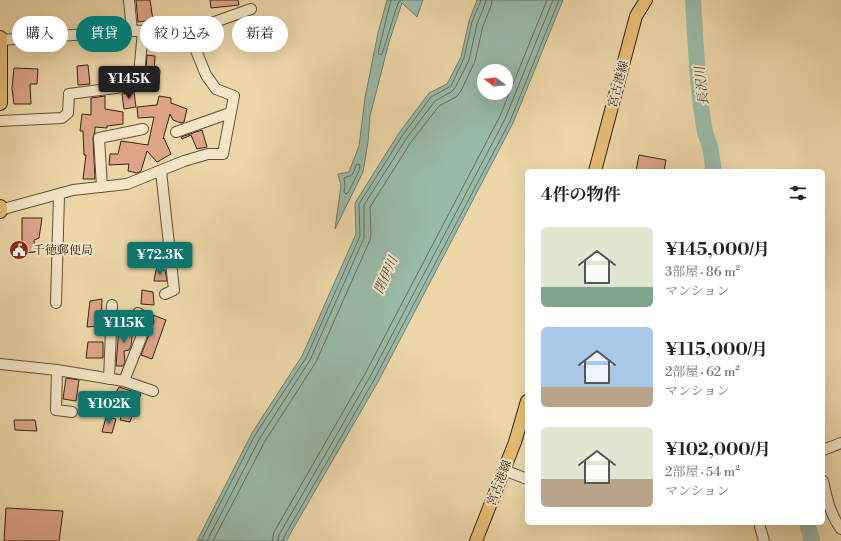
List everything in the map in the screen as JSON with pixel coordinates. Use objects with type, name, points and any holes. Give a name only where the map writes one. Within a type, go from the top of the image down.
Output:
[{"type":"highway","points":[[0,44],[0,103]]},
{"type":"main road","name":"宮古港線","points":[[596,169],[636,16],[646,0]]},
{"type":"main road","name":"宮古港線","points":[[476,541],[504,470],[525,407]]},
{"type":"street","points":[[0,121],[62,118],[68,113],[69,94],[138,85],[138,31],[128,0]]},
{"type":"street","points":[[224,19],[251,9]]},
{"type":"street","points":[[0,44],[138,31]]},
{"type":"street","points":[[0,210],[73,190],[127,184],[208,154],[223,154],[234,96],[216,89],[206,75],[197,52]]},
{"type":"street","points":[[176,132],[230,113]]},
{"type":"street","points":[[102,187],[99,138],[143,130]]},
{"type":"street","points":[[161,171],[174,290],[165,294]]},
{"type":"street","points":[[56,303],[59,195]]},
{"type":"street","points":[[108,378],[112,305]]},
{"type":"street","points":[[124,381],[148,320],[138,313]]},
{"type":"street","points":[[0,364],[58,370],[108,378],[124,381],[152,391]]},
{"type":"street","points":[[58,370],[56,410],[72,412]]},
{"type":"street","points":[[825,449],[841,443]]},
{"type":"street","points":[[504,470],[525,478]]},
{"type":"street","points":[[825,490],[829,506],[836,523],[841,529]]},
{"type":"street","points":[[760,525],[764,541]]},
{"type":"water","points":[[387,0],[423,0],[417,17],[402,3],[389,42],[370,116],[368,142],[363,172],[335,229],[341,186],[338,174],[349,172],[359,146],[365,98],[378,33]]},
{"type":"water","name":"閉伊川","points":[[477,0],[563,0],[513,123],[379,380],[286,541],[197,541],[252,433],[302,356],[356,234],[355,203],[399,133],[429,93],[447,84],[461,57],[469,21]]},
{"type":"building","points":[[136,0],[150,0],[152,16],[140,16],[140,22],[138,22]]},
{"type":"building","points":[[210,0],[238,0],[239,5],[211,8]]},
{"type":"building","points":[[147,55],[155,56],[154,70],[160,70],[159,84],[145,84],[148,69],[146,69]]},
{"type":"building","points":[[88,65],[90,84],[78,85],[77,66]]},
{"type":"building","points":[[14,68],[38,69],[37,84],[30,84],[31,104],[14,104],[12,88]]},
{"type":"building","points":[[134,92],[136,107],[124,109],[122,94]]},
{"type":"building","points":[[105,96],[105,109],[123,112],[123,124],[107,126],[107,128],[95,127],[93,138],[95,179],[83,179],[86,155],[84,155],[83,131],[80,131],[82,114],[91,115],[91,98]]},
{"type":"building","points":[[159,96],[171,98],[171,103],[187,109],[184,122],[181,123],[173,120],[170,114],[163,139],[164,138],[171,154],[157,162],[147,151],[141,171],[137,173],[128,171],[129,164],[109,165],[110,154],[118,154],[121,141],[148,145],[154,117],[138,118],[137,107],[157,105]]},
{"type":"building","points":[[202,130],[207,147],[197,149],[191,135],[182,139],[181,137]]},
{"type":"building","points":[[639,155],[666,160],[664,169],[636,169]]},
{"type":"building","points":[[22,218],[42,218],[39,238],[34,240],[35,252],[12,254],[13,243],[22,244]]},
{"type":"building","points":[[156,270],[165,270],[167,281],[154,281]]},
{"type":"building","points":[[142,290],[153,292],[154,305],[141,304]]},
{"type":"building","points":[[102,299],[101,326],[87,327],[90,301]]},
{"type":"building","points":[[153,315],[166,320],[152,359],[141,355],[154,322]]},
{"type":"building","points":[[119,327],[133,328],[131,346],[129,350],[124,351],[125,362],[123,366],[116,366]]},
{"type":"building","points":[[88,342],[103,342],[103,358],[86,358]]},
{"type":"building","points":[[66,378],[79,380],[76,401],[63,399]]},
{"type":"building","points":[[119,387],[141,394],[130,422],[120,420],[126,402],[114,396]]},
{"type":"building","points":[[106,417],[116,419],[112,433],[102,432]]},
{"type":"building","points":[[14,420],[35,420],[37,431],[15,430]]},
{"type":"building","points":[[6,508],[63,511],[59,541],[4,541]]},
{"type":"waterway","name":"長沢川","points":[[693,0],[700,99],[705,132],[711,150],[714,169]]},
{"type":"waterway","name":"長沢川","points":[[808,525],[812,541]]},
{"type":"place","name":"千徳郵便局","points":[[19,250]]}]
